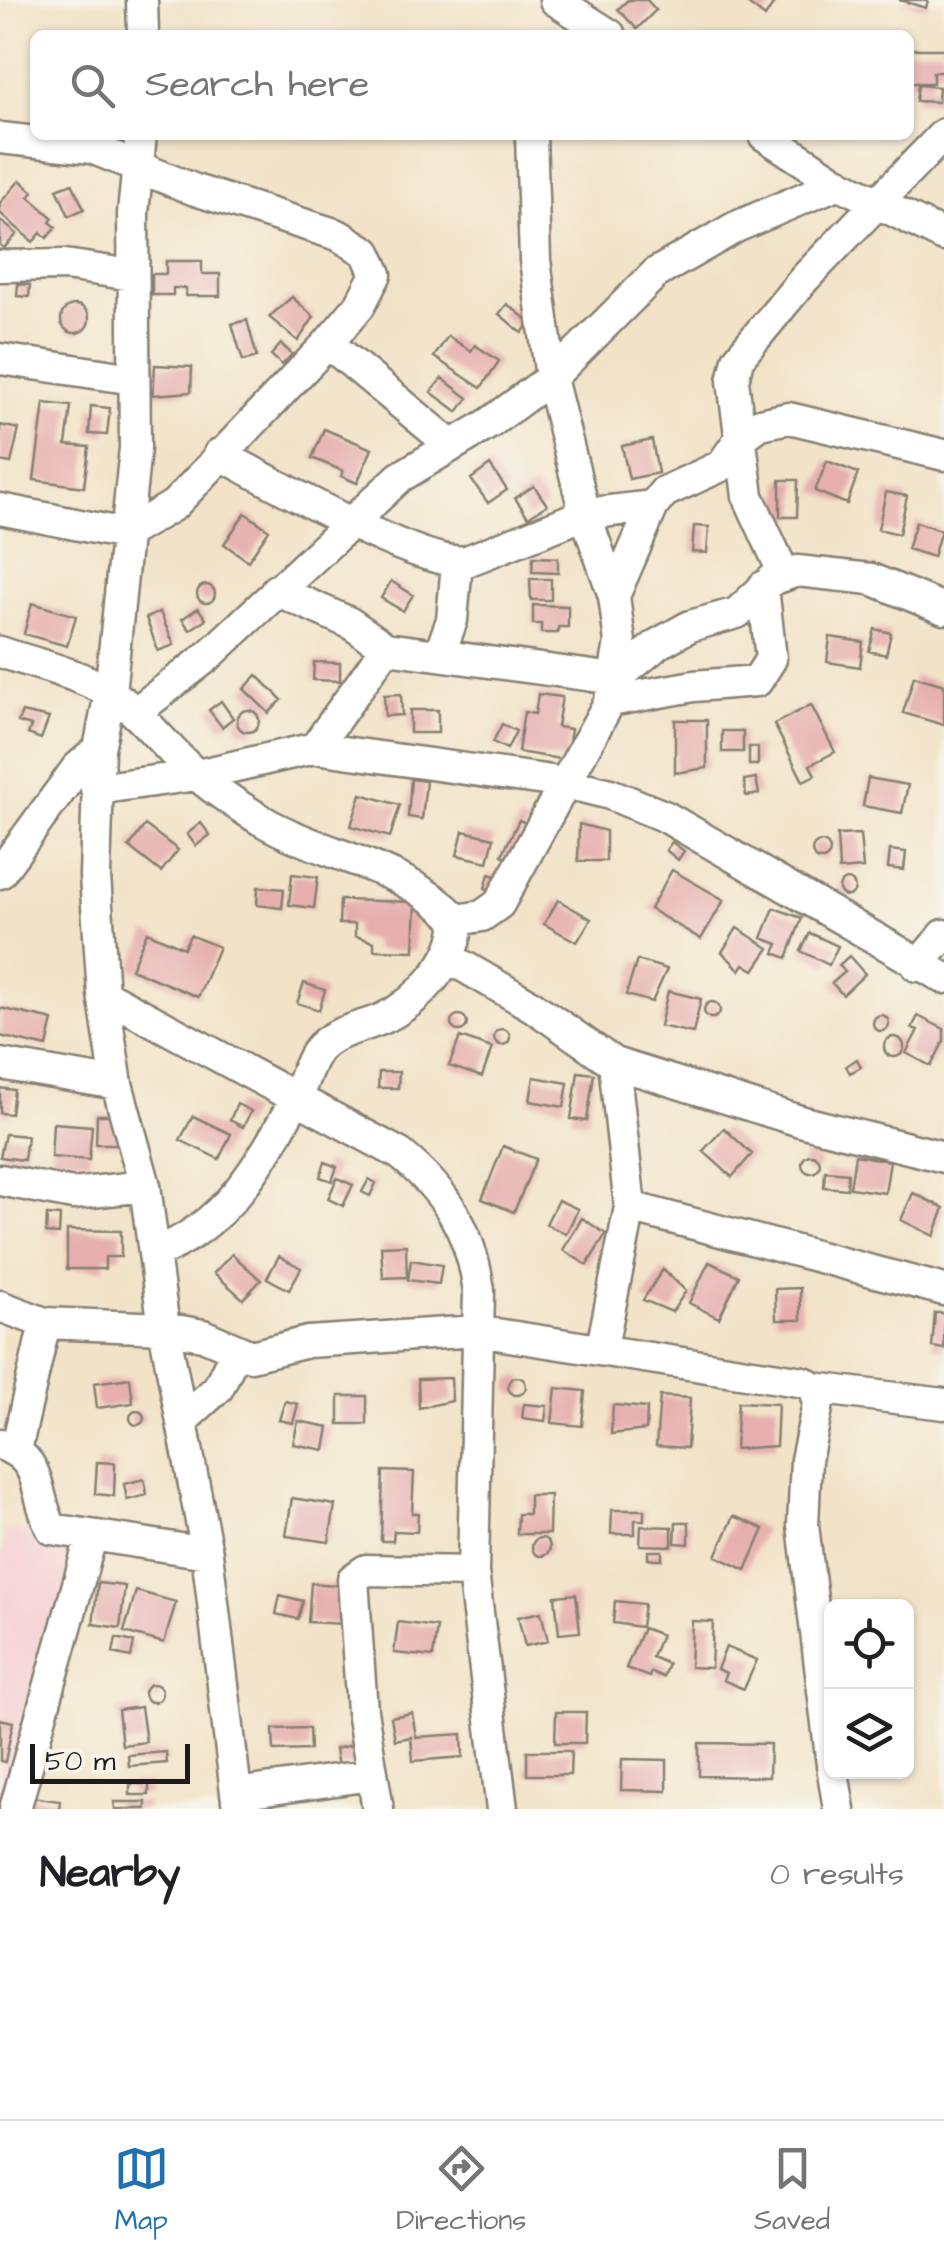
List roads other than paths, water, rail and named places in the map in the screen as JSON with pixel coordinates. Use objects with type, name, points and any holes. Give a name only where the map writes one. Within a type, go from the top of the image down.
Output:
[{"type":"street","points":[[142,0],[143,30]]},
{"type":"street","points":[[568,12],[601,30]]},
{"type":"street","points":[[276,590],[350,623],[386,648],[440,653],[612,690],[756,681],[771,659],[774,581],[748,496],[733,381],[738,359],[876,203],[944,134]]},
{"type":"street","points":[[0,138],[92,148],[195,190],[338,235],[366,252],[376,274],[371,287],[328,343],[174,504],[125,534],[0,509]]},
{"type":"street","points":[[140,140],[132,275],[135,448],[110,693],[96,789],[95,876],[102,994],[118,1084],[145,1186],[164,1328],[207,1553],[237,1802],[371,1776]]},
{"type":"street","points":[[532,140],[535,260],[550,378],[585,514],[614,596],[620,630],[612,690]]},
{"type":"street","points":[[772,140],[839,183],[944,236]]},
{"type":"street","points":[[136,712],[207,657],[349,520],[400,477],[490,423],[550,378],[656,272],[736,227],[839,183]]},
{"type":"street","points":[[0,266],[65,265],[132,275]]},
{"type":"street","points":[[328,343],[450,445]]},
{"type":"street","points":[[0,359],[134,379]]},
{"type":"street","points":[[614,596],[654,506],[672,486],[721,466],[740,439],[760,424],[788,418],[944,455]]},
{"type":"street","points":[[219,454],[349,520],[457,563],[585,514],[654,506]]},
{"type":"street","points":[[440,653],[456,593],[457,563]]},
{"type":"street","points":[[457,920],[482,916],[499,904],[612,690],[658,644],[690,626],[736,613],[774,581],[816,570],[871,579],[944,609]]},
{"type":"street","points":[[315,748],[374,659],[386,648]]},
{"type":"street","points":[[0,652],[110,693],[136,712],[197,776],[290,835],[420,886],[457,920]]},
{"type":"street","points":[[96,789],[197,776],[315,748],[566,783],[610,794],[666,817],[931,972],[944,935]]},
{"type":"street","points":[[1,868],[77,768],[99,749]]},
{"type":"street","points":[[155,1253],[186,1242],[216,1219],[264,1154],[297,1096],[316,1052],[324,1043],[401,1009],[450,959],[457,920]]},
{"type":"street","points":[[450,959],[532,1006],[614,1063],[800,1121],[944,1156]]},
{"type":"street","points":[[102,994],[400,1154],[446,1199],[474,1253],[478,1331],[473,1572],[502,1809]]},
{"type":"street","points":[[602,1347],[630,1207],[614,1063]]},
{"type":"street","points":[[0,1064],[118,1084]]},
{"type":"street","points":[[0,1180],[73,1194],[145,1186]]},
{"type":"street","points":[[630,1207],[944,1290]]},
{"type":"street","points":[[0,1306],[45,1323],[164,1328],[203,1335],[235,1353],[260,1356],[308,1342],[478,1331],[602,1347],[804,1382],[814,1388],[944,1404]]},
{"type":"street","points":[[45,1323],[8,1447],[33,1465],[52,1529],[207,1553]]},
{"type":"street","points":[[183,1420],[218,1388],[235,1353]]},
{"type":"street","points":[[814,1388],[818,1404],[806,1460],[803,1526],[824,1701]]},
{"type":"street","points":[[15,1809],[91,1538]]},
{"type":"street","points":[[378,1809],[371,1776],[353,1579],[366,1570],[473,1572]]},
{"type":"street","points":[[834,1779],[839,1809]]}]
